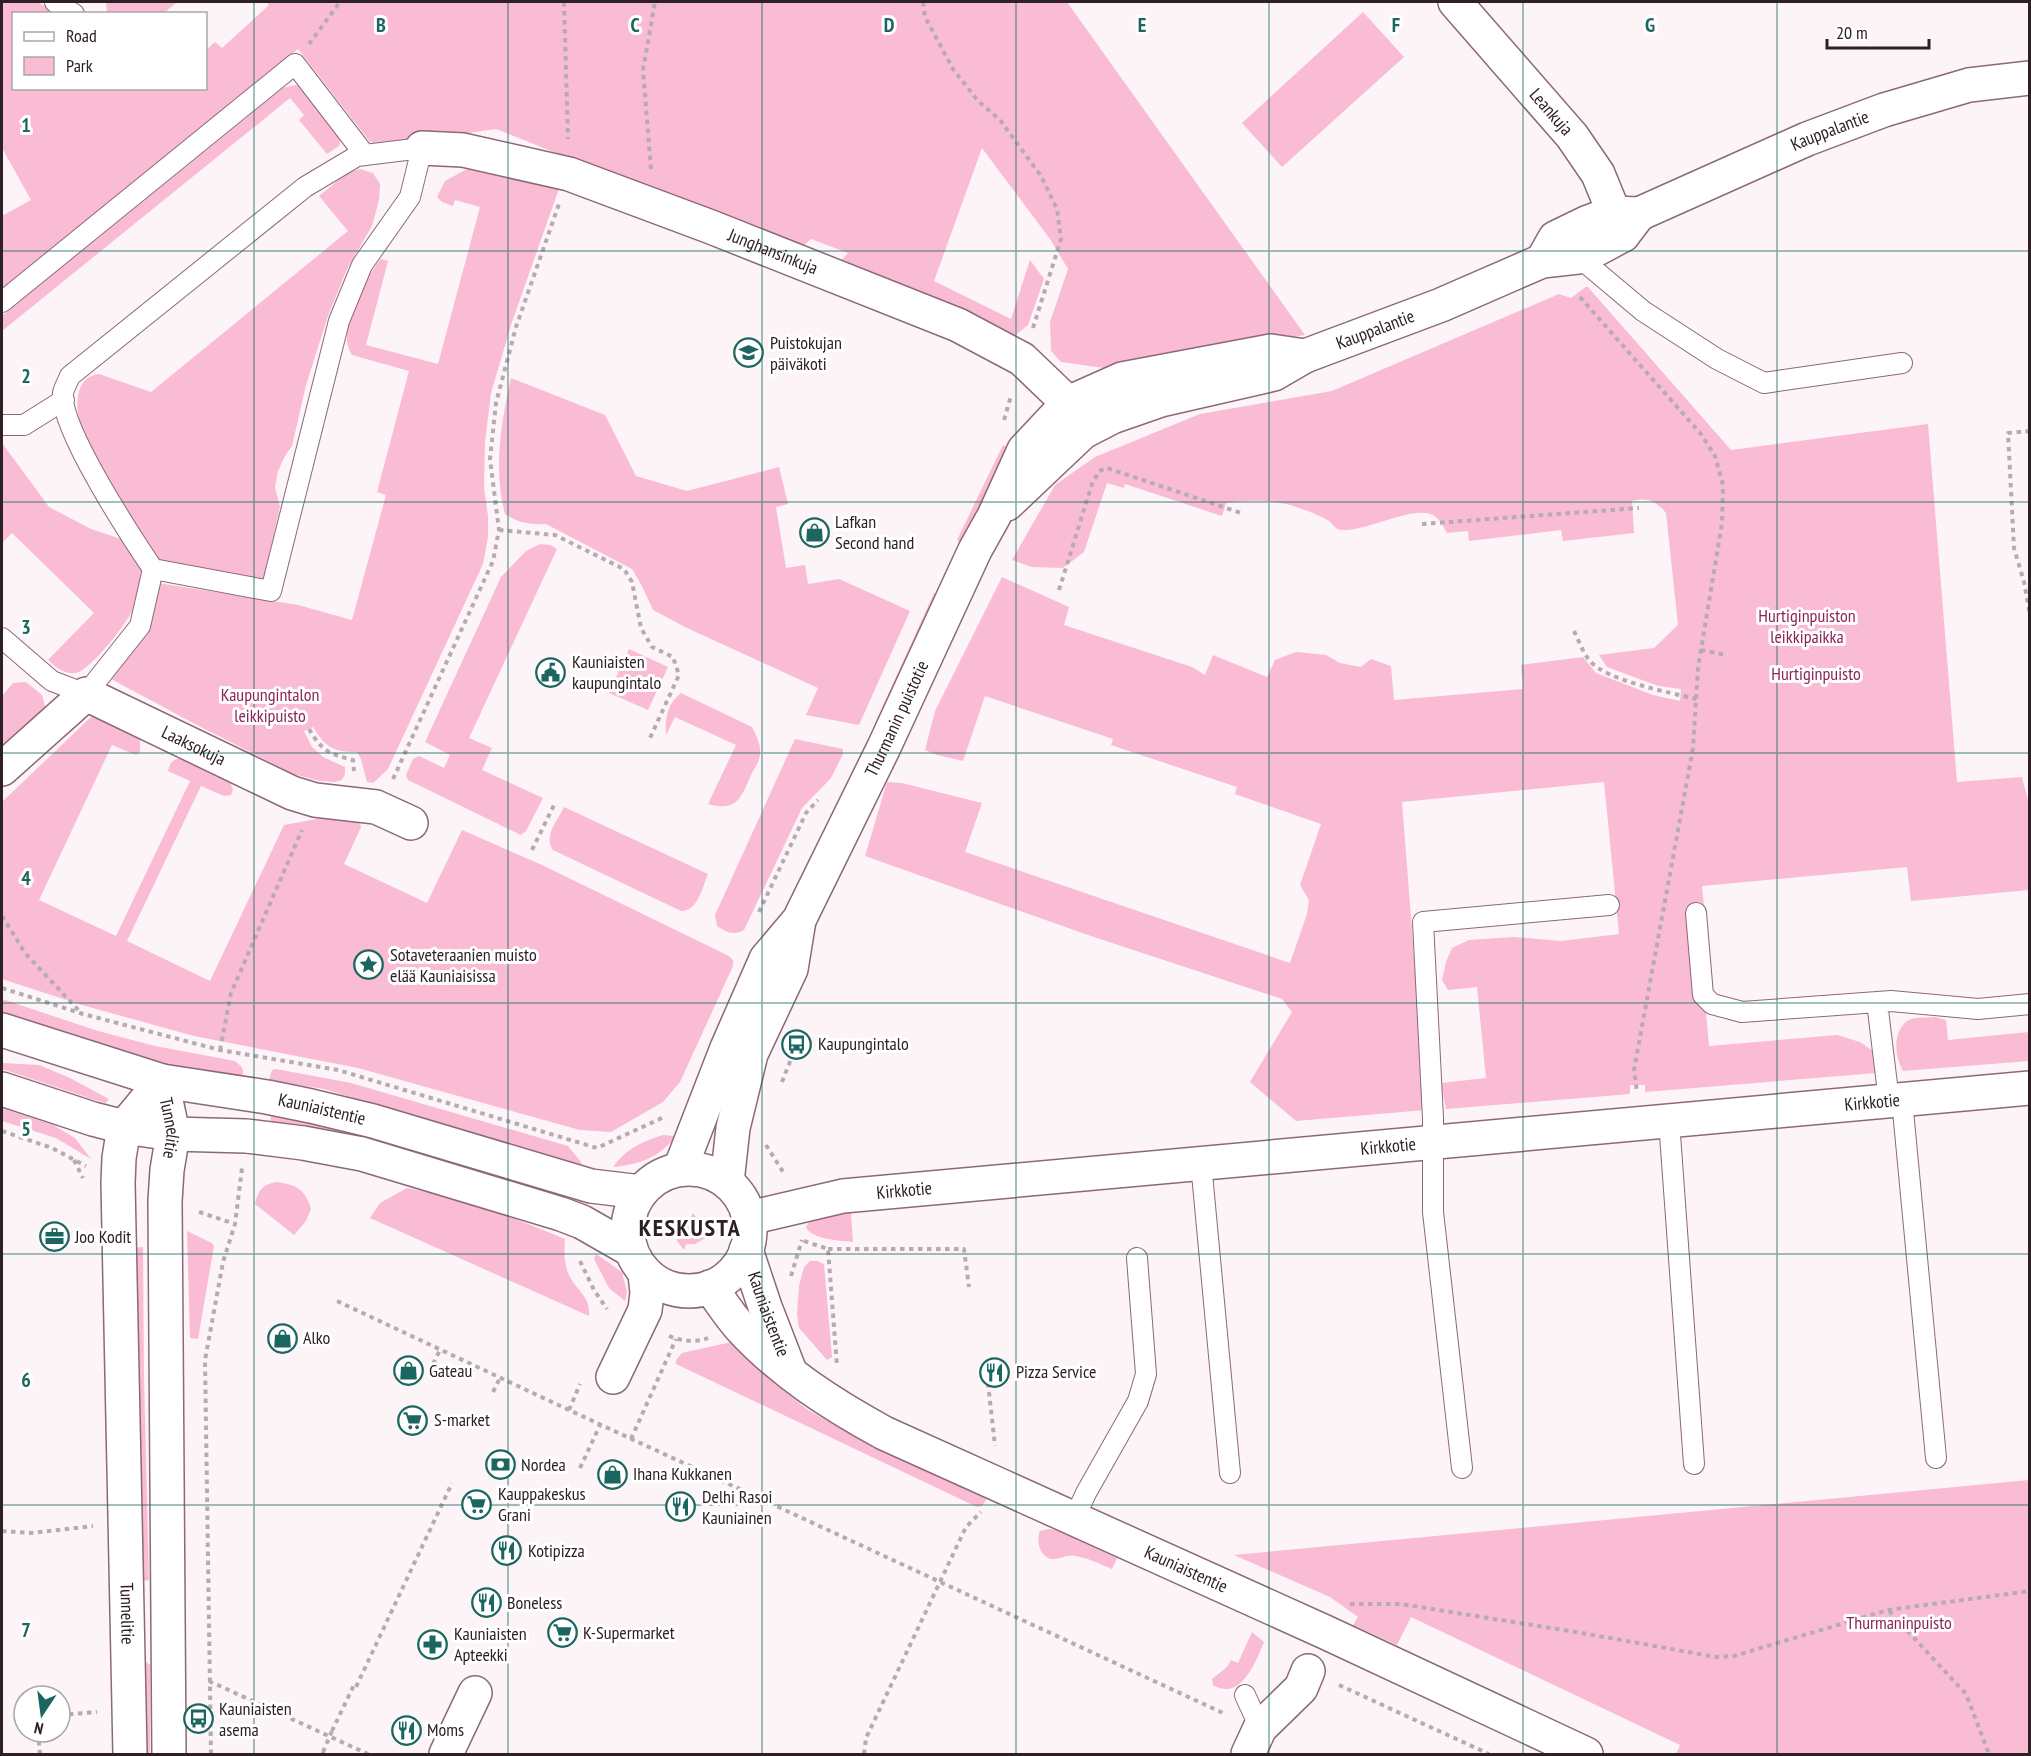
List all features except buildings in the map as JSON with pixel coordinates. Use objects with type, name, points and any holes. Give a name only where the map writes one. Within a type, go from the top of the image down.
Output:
[{"type":"street","name":"Leankuja","points":[[1455,2],[1572,136],[1598,174],[1625,221]]},
{"type":"street","name":"Kauppalantie","points":[[1083,432],[1112,417],[1161,400],[1274,374],[1305,356],[1567,256],[1625,221],[1807,139],[1884,110],[1969,85],[2030,78]]},
{"type":"street","name":"Junghansinkuja","points":[[422,148],[463,150],[570,174],[958,325],[1022,359],[1068,403],[1083,432]]},
{"type":"street","name":"Kauppalantie","points":[[1068,403],[1122,379],[1270,351],[1305,356]]},
{"type":"street","name":"Thurmanin puistotie","points":[[680,1169],[727,1047],[766,959],[799,920],[884,747],[1024,450],[1068,403]]},
{"type":"street","name":"Thurmanin puistotie","points":[[994,516],[1083,432]]},
{"type":"street","name":"Laaksokuja","points":[[86,694],[292,793],[346,804],[411,823]]},
{"type":"street","points":[[2,769],[86,694]]},
{"type":"street","name":"Thurmanin puistotie","points":[[727,1182],[733,1128],[751,1054],[791,969],[799,920]]},
{"type":"street","name":"Kauniaistentie","points":[[2,1030],[162,1081],[267,1097],[321,1108],[591,1185],[641,1192]]},
{"type":"street","name":"Tunnelitie","points":[[130,1755],[119,1158],[124,1127],[162,1081]]},
{"type":"street","name":"Tunnelitie","points":[[162,1081],[174,1134],[167,1170],[165,1201],[169,1755]]},
{"type":"street","name":"Kirkkotie","points":[[748,1234],[794,1208],[843,1196],[2030,1088]]},
{"type":"street","name":"Kauniaistentie","points":[[2,1089],[124,1127],[174,1134],[246,1136],[303,1143],[362,1154],[582,1222],[638,1262]]},
{"type":"street","points":[[613,1377],[645,1310],[647,1293],[628,1230],[631,1210],[641,1192],[658,1177],[680,1169],[692,1168],[705,1171],[727,1182],[741,1198],[748,1234],[741,1262],[722,1281],[698,1290],[674,1289],[663,1285],[638,1262]]},
{"type":"street","name":"Kauniaistentie","points":[[748,1234],[765,1307],[792,1376]]},
{"type":"street","name":"Kauniaistentie","points":[[710,1287],[739,1326],[792,1376],[837,1407],[884,1434],[996,1468],[1074,1519],[1325,1632],[1586,1755]]},
{"type":"street","points":[[1254,1741],[1301,1688],[1308,1671]]},
{"type":"street","points":[[446,1755],[475,1693]]},
{"type":"lane","points":[[55,2],[71,12]]},
{"type":"lane","points":[[2,302],[295,64],[366,155]]},
{"type":"lane","points":[[422,148],[410,198],[362,265],[339,321],[271,591],[153,569],[123,526],[69,424],[63,394],[70,376],[305,187],[357,156],[422,148]]},
{"type":"lane","points":[[1567,256],[1643,311],[1717,359],[1764,383],[1902,363]]},
{"type":"lane","points":[[2,425],[24,425],[64,400]]},
{"type":"lane","points":[[2,638],[52,681],[86,694],[140,626],[153,569]]},
{"type":"lane","points":[[1462,1468],[1433,1212],[1434,1142],[1423,922],[1609,905]]},
{"type":"lane","points":[[1696,913],[1703,995],[1712,1004],[1742,1012],[1891,1001],[1978,1009],[2030,1004]]},
{"type":"lane","points":[[1877,1002],[1896,1100],[1936,1458]]},
{"type":"lane","points":[[1656,1122],[1694,1464]]},
{"type":"lane","points":[[1202,1163],[1230,1473]]},
{"type":"lane","points":[[1074,1519],[1086,1493],[1138,1401],[1146,1374],[1137,1258]]},
{"type":"lane","points":[[1245,1695],[1254,1741]]},
{"type":"path","points":[[295,64],[340,2]]},
{"type":"path","points":[[346,804],[387,790],[493,561],[499,530],[490,459],[496,403],[516,327],[570,174],[564,2]]},
{"type":"path","points":[[654,206],[644,70],[655,2]]},
{"type":"path","points":[[923,2],[925,17],[952,69],[978,101],[1000,120],[1041,176],[1057,209],[1061,238],[1052,273],[1022,359]]},
{"type":"path","points":[[1567,256],[1566,280],[1701,434],[1715,456],[1723,485],[1722,523],[1701,650],[1693,748],[1634,1070],[1656,1122]]},
{"type":"path","points":[[2030,431],[2008,433],[2014,548],[2024,582],[2030,615]]},
{"type":"path","points":[[1059,590],[1092,484],[1099,471],[1107,468],[1244,514]]},
{"type":"path","points":[[1422,524],[1639,508]]},
{"type":"path","points":[[499,530],[555,535],[624,569],[633,582],[641,627],[652,647],[673,657],[680,675],[650,738]]},
{"type":"path","points":[[1574,632],[1589,660],[1601,671],[1646,687],[1696,699]]},
{"type":"path","points":[[1701,650],[1726,655]]},
{"type":"path","points":[[220,1050],[231,993],[356,784],[354,760],[324,750],[309,729]]},
{"type":"path","points":[[532,850],[555,803]]},
{"type":"path","points":[[2,916],[25,953],[82,1014]]},
{"type":"path","points":[[2,988],[82,1014],[220,1050],[338,1070],[597,1148],[675,1112],[700,1119]]},
{"type":"path","points":[[780,1085],[804,1028]]},
{"type":"path","points":[[733,1128],[760,1135],[788,1179],[802,1240],[788,1283]]},
{"type":"path","points":[[211,1755],[205,1360],[223,1262],[235,1224]]},
{"type":"path","points":[[802,1240],[828,1249],[964,1249],[969,1287]]},
{"type":"path","points":[[828,1249],[837,1376]]},
{"type":"path","points":[[337,1301],[1211,1708],[1254,1741]]},
{"type":"path","points":[[631,1439],[676,1339]]},
{"type":"path","points":[[433,1364],[440,1350]]},
{"type":"path","points":[[493,1392],[500,1378]]},
{"type":"path","points":[[864,1755],[866,1738],[966,1527],[986,1507],[996,1468],[988,1383]]},
{"type":"path","points":[[580,1468],[600,1425]]},
{"type":"path","points":[[323,1753],[452,1483]]},
{"type":"path","points":[[2,1531],[31,1533],[99,1525]]},
{"type":"path","points":[[1348,1604],[1401,1604],[1716,1657],[1734,1656],[1888,1610],[2030,1592]]},
{"type":"path","points":[[1888,1610],[1966,1694],[1989,1755]]},
{"type":"path","points":[[1308,1671],[1488,1754]]},
{"type":"path","points":[[209,1681],[368,1755]]},
{"type":"path","points":[[72,1714],[101,1711]]},
{"type":"path","points":[[333,1738],[334,1731]]},
{"type":"green space","points":[[2,2],[38,2],[54,12],[12,12],[12,90],[207,90],[207,49],[215,42],[222,48],[269,5],[266,2],[1067,2],[1305,335],[1111,369],[1061,362],[1051,351],[1050,322],[1068,269],[1050,239],[982,148],[934,281],[1011,319],[1030,260],[1044,279],[1028,325],[1012,338],[838,264],[848,253],[811,239],[799,250],[496,129],[385,145],[370,142],[298,49],[2,294],[2,216],[31,200],[2,148]]},
{"type":"green space","points":[[106,2],[177,2],[165,12],[107,12]]},
{"type":"green space","points":[[1363,12],[1404,57],[1282,167],[1242,123]]},
{"type":"green space","points":[[295,85],[302,87],[341,139],[339,146],[327,154],[299,120],[304,115],[290,98],[2,331],[2,316],[283,88]]},
{"type":"green space","name":"Kaupungintalon leikkipuisto","points":[[486,162],[561,183],[512,322],[491,393],[485,442],[484,488],[488,537],[483,564],[388,769],[373,783],[367,782],[357,752],[330,747],[313,727],[304,731],[312,747],[323,757],[345,767],[345,774],[342,780],[335,782],[320,781],[293,774],[111,679],[148,630],[158,583],[298,605],[352,620],[386,495],[377,492],[409,371],[352,355],[347,341],[349,324],[355,305],[371,273],[381,259],[388,261],[366,345],[438,364],[480,207],[455,200],[453,206],[442,202],[437,197],[445,181]]},
{"type":"green space","points":[[360,169],[373,173],[380,184],[379,200],[372,226],[347,269],[328,316],[306,385],[292,446],[278,471],[275,487],[280,507],[263,581],[159,562],[89,447],[78,416],[77,400],[81,386],[88,377],[99,374],[151,392],[348,231],[319,196],[347,173]]},
{"type":"green space","points":[[1587,286],[1731,450],[1928,424],[1957,782],[2022,777],[2030,808],[2029,890],[1911,901],[1907,867],[1702,886],[1704,906],[1690,908],[1697,997],[1706,1013],[1709,1046],[1837,1035],[1860,1042],[1876,1053],[1876,1073],[1645,1092],[1645,1085],[1630,1085],[1630,1094],[1446,1109],[1441,1083],[1486,1078],[1477,987],[1448,990],[1442,980],[1452,948],[1469,940],[1514,937],[1561,941],[1619,934],[1604,782],[1402,802],[1426,1110],[1296,1121],[1250,1082],[1292,1012],[1282,999],[1088,935],[865,856],[887,782],[902,783],[982,803],[965,852],[1290,963],[1307,914],[1309,900],[1300,885],[1321,824],[1235,794],[1237,787],[1111,745],[1113,739],[985,696],[963,761],[925,750],[935,711],[1002,577],[1069,607],[1064,625],[1192,667],[1205,675],[1213,655],[1267,677],[1275,660],[1296,652],[1326,655],[1340,663],[1361,667],[1371,659],[1391,666],[1394,700],[1523,689],[1521,665],[1583,657],[1596,673],[1653,695],[1680,701],[1681,689],[1658,686],[1607,667],[1599,655],[1654,648],[1678,625],[1666,513],[1655,503],[1647,500],[1632,501],[1634,533],[1563,541],[1561,530],[1469,541],[1468,531],[1447,533],[1438,519],[1424,513],[1414,513],[1365,527],[1340,530],[1318,515],[1281,503],[1254,501],[1226,503],[1222,516],[1125,484],[1124,488],[1107,483],[1084,552],[1063,568],[1032,567],[1012,560],[1055,485],[1095,457],[1200,414],[1332,391],[1559,294],[1571,298]]},
{"type":"green space","points":[[511,378],[605,415],[636,476],[687,491],[779,467],[788,504],[776,507],[786,568],[805,565],[808,584],[839,579],[910,611],[859,725],[806,715],[818,688],[653,610],[632,569],[546,524],[525,523],[505,514],[499,480],[499,463],[504,412]]},
{"type":"green space","points":[[2,443],[49,507],[91,529],[127,541],[142,570],[131,614],[100,654],[83,670],[76,673],[64,672],[48,660],[94,613],[12,533],[2,543]]},
{"type":"green space","points":[[1003,445],[1013,449],[967,545],[957,540]]},
{"type":"green space","points":[[540,544],[550,545],[557,549],[469,738],[492,748],[482,770],[543,798],[526,831],[521,835],[408,780],[406,775],[413,759],[419,756],[444,768],[450,755],[425,742],[501,577],[526,551]]},
{"type":"green space","points":[[934,593],[940,595],[882,723],[876,721]]},
{"type":"green space","points":[[629,649],[668,667],[648,710],[609,693]]},
{"type":"green space","points":[[26,682],[42,695],[46,710],[2,748],[2,696],[13,683]]},
{"type":"green space","points":[[681,693],[752,727],[757,736],[760,747],[759,759],[741,796],[732,804],[718,806],[708,804],[736,745],[675,717],[666,735],[668,712],[676,697]]},
{"type":"green space","points":[[101,716],[140,737],[140,752],[136,755],[112,745],[39,900],[116,936],[190,781],[168,771],[172,762],[179,758],[230,781],[233,790],[231,795],[224,796],[201,786],[127,941],[210,981],[284,825],[328,817],[359,821],[361,827],[344,864],[427,903],[462,830],[542,865],[729,956],[733,960],[733,966],[680,1082],[663,1102],[611,1132],[580,1130],[358,1068],[194,1036],[82,1005],[2,979],[2,802],[91,717]]},
{"type":"green space","points":[[795,739],[843,749],[843,754],[831,778],[802,808],[744,930],[737,933],[727,931],[717,926],[715,915]]},
{"type":"green space","points":[[564,807],[708,874],[692,907],[681,911],[553,850],[550,845],[551,834]]},
{"type":"green space","points":[[2,999],[98,1031],[155,1046],[235,1061],[242,1068],[243,1074],[242,1076],[179,1067],[130,1056],[2,1012]]},
{"type":"green space","points":[[1935,1017],[1946,1020],[1948,1040],[2029,1032],[2029,1061],[1903,1071],[1896,1045],[1902,1026],[1913,1018]]},
{"type":"green space","points":[[2,1063],[39,1065],[70,1078],[109,1099],[106,1103],[2,1069]]},
{"type":"green space","points":[[272,1070],[351,1083],[568,1146],[581,1162],[582,1168],[324,1089],[269,1080]]},
{"type":"green space","points":[[2,1108],[53,1125],[75,1138],[91,1159],[56,1138],[2,1121]]},
{"type":"green space","points":[[271,1115],[333,1128],[566,1196],[564,1207],[270,1126]]},
{"type":"green space","points":[[663,1135],[676,1136],[656,1155],[632,1164],[613,1167],[635,1146]]},
{"type":"green space","points":[[277,1182],[290,1185],[303,1192],[311,1209],[306,1221],[294,1235],[255,1204],[262,1189],[268,1184]]},
{"type":"green space","points":[[407,1188],[468,1203],[565,1239],[567,1269],[571,1279],[588,1303],[589,1316],[370,1218],[380,1203]]},
{"type":"green space","points":[[851,1212],[853,1242],[819,1237],[806,1227],[812,1217]]},
{"type":"green space","points":[[693,1213],[700,1222],[701,1232],[707,1237],[695,1244],[686,1244],[684,1250],[677,1241],[676,1229],[669,1226],[678,1220],[690,1219]]},
{"type":"green space","points":[[187,1231],[214,1246],[198,1339],[190,1338]]},
{"type":"green space","points":[[143,1247],[149,1580],[142,1581],[134,1248]]},
{"type":"green space","points":[[596,1254],[622,1272],[627,1292],[625,1301],[609,1288],[594,1259]]},
{"type":"green space","points":[[810,1261],[824,1264],[832,1357],[827,1360],[799,1328],[797,1315],[799,1286],[804,1267]]},
{"type":"green space","points":[[736,1341],[774,1383],[808,1410],[847,1432],[984,1495],[986,1500],[982,1506],[977,1507],[676,1364],[676,1360],[682,1353]]},
{"type":"green space","name":"Thurmaninpuisto","points":[[2029,1480],[2029,1754],[1676,1754],[1680,1745],[1411,1617],[1397,1645],[1353,1625],[1358,1617],[1330,1597],[1234,1555]]},
{"type":"green space","points":[[1056,1530],[1117,1558],[1112,1569],[1075,1556],[1054,1559],[1047,1557],[1039,1547],[1038,1539],[1040,1531]]},
{"type":"green space","points":[[1252,1632],[1264,1642],[1246,1677],[1232,1688],[1223,1689],[1213,1685],[1212,1679],[1227,1667],[1231,1660],[1238,1663]]},
{"type":"green space","points":[[146,1662],[150,1665],[150,1754],[141,1754],[143,1664]]},
{"type":"place","name":"Puistokujan päiväkoti","points":[[749,353]]},
{"type":"place","name":"Lafkan Second hand","points":[[814,532]]},
{"type":"place","name":"Kauniaisten kaupungintalo","points":[[551,672]]},
{"type":"place","name":"Sotaveteraanien muisto elää Kauniaisissa","points":[[369,965]]},
{"type":"place","name":"Kaupungintalo","points":[[797,1044]]},
{"type":"place","name":"Joo Kodit","points":[[54,1237]]},
{"type":"place","name":"Alko","points":[[282,1338]]},
{"type":"place","name":"Gateau","points":[[408,1371]]},
{"type":"place","name":"Pizza Service","points":[[995,1372]]},
{"type":"place","name":"S-market","points":[[413,1420]]},
{"type":"place","name":"Nordea","points":[[500,1465]]},
{"type":"place","name":"Ihana Kukkanen","points":[[612,1474]]},
{"type":"place","name":"Kauppakeskus Grani","points":[[477,1504]]},
{"type":"place","name":"Delhi Rasoi Kauniainen","points":[[681,1507]]},
{"type":"place","name":"Kotipizza","points":[[507,1551]]},
{"type":"place","name":"Boneless","points":[[486,1603]]},
{"type":"place","name":"K-Supermarket","points":[[562,1633]]},
{"type":"place","name":"Kauniaisten Apteekki","points":[[433,1644]]},
{"type":"place","name":"Kauniaisten asema","points":[[198,1719]]},
{"type":"place","name":"Moms","points":[[406,1730]]},
{"type":"district","name":"KESKUSTA","points":[[690,1228]]},
{"type":"park label","name":"Hurtiginpuiston leikkipaikka","points":[[1807,626]]},
{"type":"park label","name":"Hurtiginpuisto","points":[[1816,674]]}]
